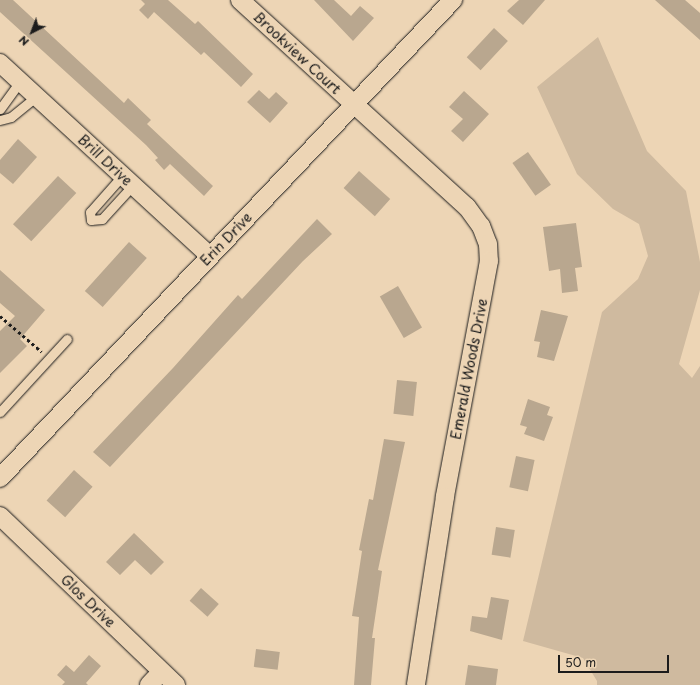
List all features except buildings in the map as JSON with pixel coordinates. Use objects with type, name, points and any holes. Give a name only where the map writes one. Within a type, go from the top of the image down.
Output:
[{"type":"street","name":"Brookview Court","points":[[240,0],[355,105]]},
{"type":"street","name":"Erin Drive","points":[[0,478],[453,0]]},
{"type":"street","name":"Brill Drive","points":[[0,63],[210,256]]},
{"type":"street","name":"Emerald Woods Drive","points":[[355,105],[467,207],[481,226],[488,244],[489,261],[445,497],[416,685]]},
{"type":"street","name":"Glos Drive","points":[[0,516],[155,679],[176,685]]},
{"type":"lane","points":[[0,110],[20,82]]},
{"type":"lane","points":[[0,120],[11,117],[36,96]]},
{"type":"lane","points":[[0,412],[67,339]]},
{"type":"path","points":[[0,317],[49,358]]},
{"type":"shaded area","points":[[598,37],[647,151],[686,191],[700,262],[700,290],[679,364],[692,378],[700,366],[700,685],[597,685],[597,681],[583,658],[523,641],[602,312],[638,279],[648,256],[639,224],[613,209],[577,174],[537,87]]}]
